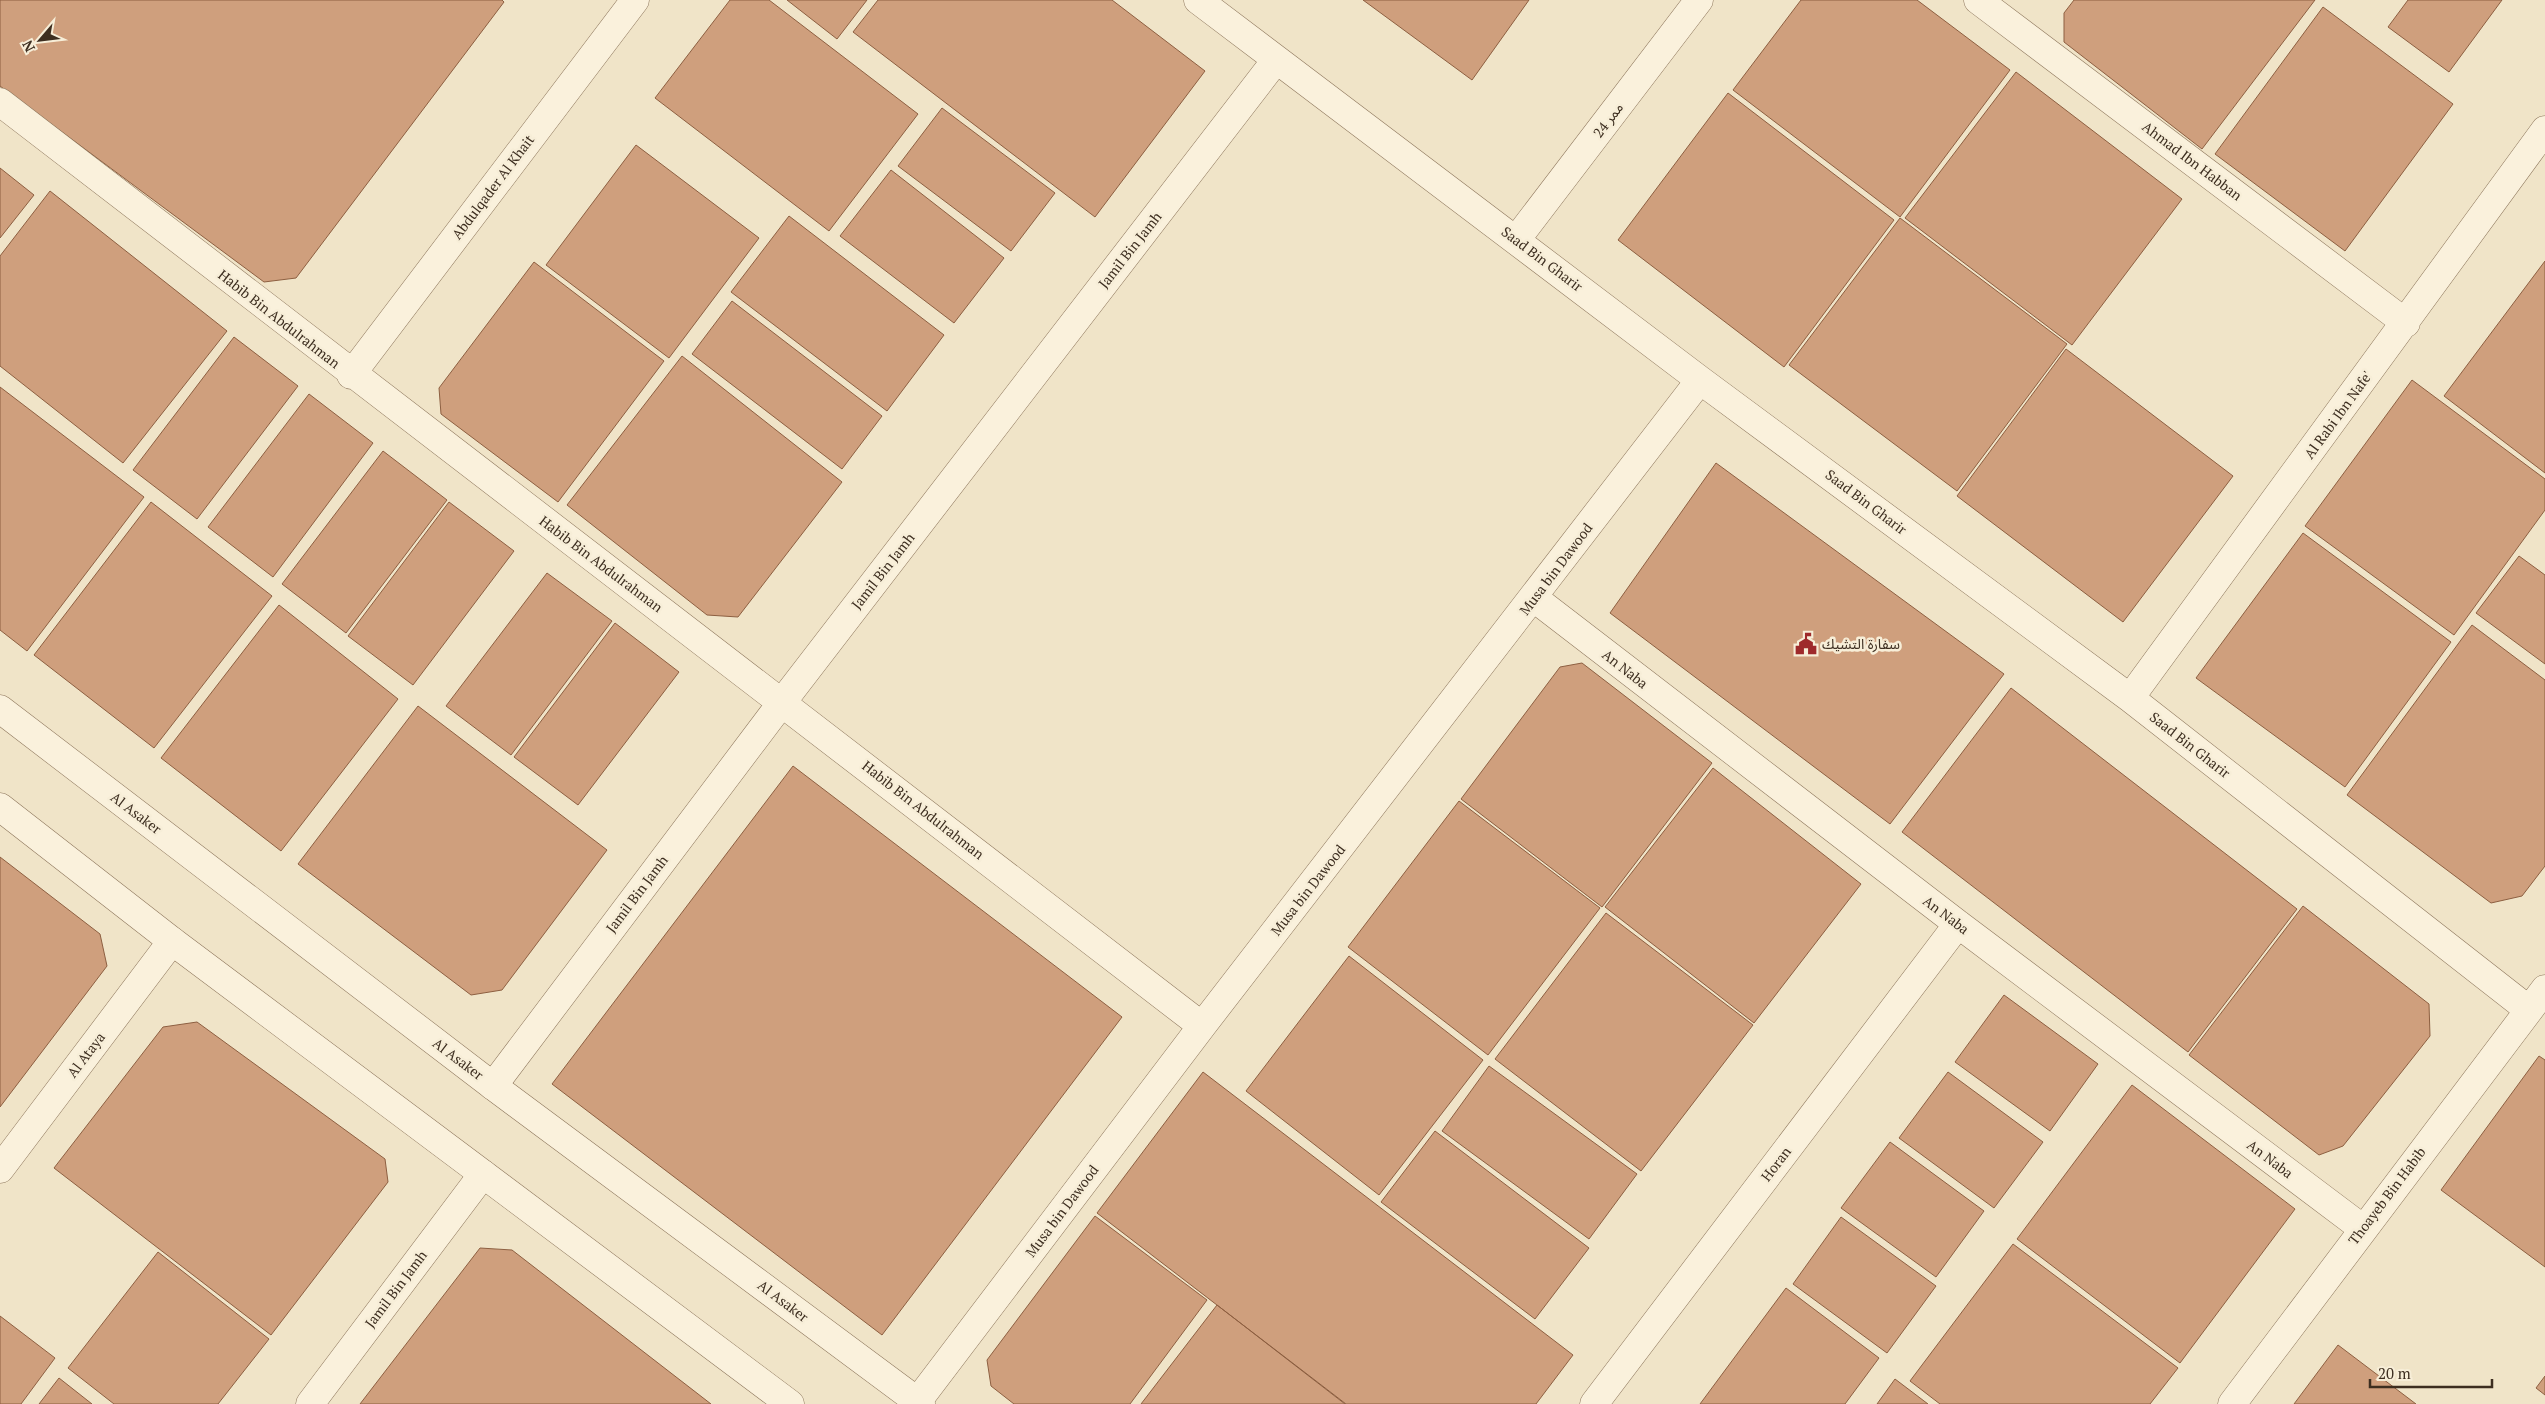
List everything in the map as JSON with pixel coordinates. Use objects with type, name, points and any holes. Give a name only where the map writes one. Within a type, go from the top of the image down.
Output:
[{"type":"street","name":"Abdulqader Al Khait","points":[[351,375],[635,0]]},
{"type":"street","name":"Saad Bin Gharir","points":[[1198,0],[1700,380],[2537,1000]]},
{"type":"street","name":"ممر 24","points":[[1516,240],[1700,0]]},
{"type":"street","name":"Ahmad Ibn Habban","points":[[1982,1],[2406,323]]},
{"type":"street","name":"Jamil Bin Jamh","points":[[493,1086],[783,701],[1276,60]]},
{"type":"street","name":"Habib Bin Abdulrahman","points":[[0,102],[351,375],[783,701],[1202,1026]]},
{"type":"street","name":"Al Rabi Ibn Nafe'","points":[[2130,698],[2406,323],[2545,130]]},
{"type":"street","name":"Musa bin Dawood","points":[[919,1403],[1202,1026],[1534,598],[1700,380]]},
{"type":"street","name":"An Naba","points":[[1534,598],[1958,924],[2362,1228]]},
{"type":"street","name":"Al Asaker","points":[[0,709],[493,1086],[919,1403]]},
{"type":"street","points":[[0,807],[172,941],[790,1404]]},
{"type":"street","name":"Horan","points":[[1594,1404],[1958,924]]},
{"type":"street","name":"Al Ataya","points":[[0,1169],[172,941]]},
{"type":"street","name":"Thoayeb Bin Habib","points":[[2232,1404],[2362,1228],[2537,1000]]},
{"type":"street","name":"Jamil Bin Jamh","points":[[310,1404],[483,1174]]},
{"type":"building","points":[[0,0],[502,0],[504,2],[296,278],[264,282],[0,86]]},
{"type":"building","points":[[730,0],[769,0],[918,114],[829,231],[655,98]]},
{"type":"building","points":[[787,0],[867,0],[837,39]]},
{"type":"building","points":[[878,0],[1112,0],[1205,71],[1095,217],[853,32]]},
{"type":"building","points":[[1363,0],[1529,0],[1472,80]]},
{"type":"building","points":[[1801,0],[1917,0],[2010,70],[1900,217],[1733,90]]},
{"type":"building","points":[[2074,0],[2315,0],[2202,149],[2064,42],[2064,13]]},
{"type":"building","points":[[2408,0],[2502,0],[2449,72],[2388,27]]},
{"type":"building","points":[[2323,7],[2453,104],[2345,251],[2215,154]]},
{"type":"building","points":[[2016,72],[2182,199],[2072,345],[1905,218]]},
{"type":"building","points":[[1728,93],[1894,220],[1784,367],[1618,240]]},
{"type":"building","points":[[942,108],[1055,193],[1011,251],[898,166]]},
{"type":"building","points":[[636,145],[759,238],[669,358],[546,265]]},
{"type":"building","points":[[0,168],[34,195],[0,238]]},
{"type":"building","points":[[891,170],[1004,258],[954,323],[840,236]]},
{"type":"building","points":[[50,191],[227,331],[123,463],[0,366],[0,256]]},
{"type":"building","points":[[789,216],[944,335],[887,411],[731,292]]},
{"type":"building","points":[[1900,218],[2067,344],[1957,491],[1789,365]]},
{"type":"building","points":[[2545,261],[2545,473],[2444,396]]},
{"type":"building","points":[[534,262],[664,361],[558,502],[441,414],[439,388]]},
{"type":"building","points":[[732,301],[882,416],[842,469],[692,354]]},
{"type":"building","points":[[234,337],[298,386],[197,519],[133,470]]},
{"type":"building","points":[[2066,349],[2233,476],[2123,622],[1957,496]]},
{"type":"building","points":[[682,356],[842,482],[738,617],[707,615],[567,505]]},
{"type":"building","points":[[2412,380],[2545,479],[2545,510],[2454,635],[2305,526]]},
{"type":"building","points":[[0,387],[144,497],[27,651],[0,630]]},
{"type":"building","points":[[309,394],[373,443],[273,577],[208,527]]},
{"type":"building","points":[[383,451],[447,500],[346,633],[282,584]]},
{"type":"building","name":"سفارة التشيك","points":[[1716,463],[2004,674],[1890,824],[1610,613]]},
{"type":"building","points":[[151,502],[272,596],[154,748],[34,655]]},
{"type":"building","points":[[449,502],[514,551],[413,685],[348,636]]},
{"type":"building","points":[[2303,533],[2451,642],[2345,787],[2196,678]]},
{"type":"building","points":[[2519,556],[2545,575],[2545,664],[2476,613]]},
{"type":"building","points":[[547,573],[612,621],[511,755],[446,706]]},
{"type":"building","points":[[279,605],[398,699],[281,851],[161,758]]},
{"type":"building","points":[[615,623],[679,672],[578,805],[514,757]]},
{"type":"building","points":[[2472,625],[2545,680],[2545,866],[2522,896],[2491,903],[2347,795]]},
{"type":"building","points":[[1582,663],[1712,763],[1602,907],[1461,799],[1560,667]]},
{"type":"building","points":[[2011,688],[2297,909],[2188,1052],[1902,832]]},
{"type":"building","points":[[418,706],[607,850],[502,990],[471,995],[298,864]]},
{"type":"building","points":[[793,766],[1122,1017],[882,1335],[552,1084]]},
{"type":"building","points":[[1713,768],[1861,884],[1754,1023],[1605,907]]},
{"type":"building","points":[[1459,801],[1600,908],[1488,1055],[1348,947]]},
{"type":"building","points":[[0,857],[100,934],[107,966],[0,1107]]},
{"type":"building","points":[[2303,906],[2429,1004],[2430,1036],[2343,1146],[2319,1155],[2189,1055]]},
{"type":"building","points":[[1606,913],[1753,1025],[1641,1171],[1495,1059]]},
{"type":"building","points":[[1349,956],[1483,1060],[1379,1195],[1246,1091]]},
{"type":"building","points":[[2004,995],[2098,1064],[2050,1131],[1955,1062]]},
{"type":"building","points":[[197,1022],[385,1159],[388,1182],[271,1335],[54,1168],[163,1027]]},
{"type":"building","points":[[2539,1056],[2545,1060],[2545,1267],[2441,1190]]},
{"type":"building","points":[[1489,1066],[1637,1174],[1589,1239],[1442,1131]]},
{"type":"building","points":[[1203,1072],[1573,1355],[1536,1404],[1346,1404],[1097,1213]]},
{"type":"building","points":[[1948,1072],[2043,1142],[1994,1208],[1899,1138]]},
{"type":"building","points":[[2132,1085],[2295,1209],[2180,1363],[2017,1239]]},
{"type":"building","points":[[1435,1131],[1589,1248],[1535,1319],[1381,1202]]},
{"type":"building","points":[[1890,1142],[1984,1211],[1936,1277],[1841,1208]]},
{"type":"building","points":[[1095,1216],[1207,1300],[1130,1404],[1014,1404],[991,1386],[987,1360]]},
{"type":"building","points":[[1841,1217],[1936,1286],[1887,1353],[1793,1284]]},
{"type":"building","points":[[2013,1244],[2178,1368],[2150,1404],[1940,1404],[1910,1381]]},
{"type":"building","points":[[480,1248],[512,1250],[711,1404],[360,1404]]},
{"type":"building","points":[[158,1252],[269,1339],[218,1404],[114,1404],[68,1368]]},
{"type":"building","points":[[1786,1288],[1879,1358],[1845,1404],[1700,1404]]},
{"type":"building","points":[[1217,1305],[1345,1404],[1141,1404]]},
{"type":"building","points":[[0,1316],[55,1358],[21,1404],[0,1404]]},
{"type":"building","points":[[2338,1345],[2416,1404],[2294,1404]]},
{"type":"building","points":[[2545,1376],[2545,1395],[2536,1388]]},
{"type":"building","points":[[59,1378],[92,1404],[39,1404]]},
{"type":"building","points":[[1895,1379],[1928,1404],[1877,1404]]},
{"type":"place","name":"سفارة التشيك","points":[[1806,644]]}]
